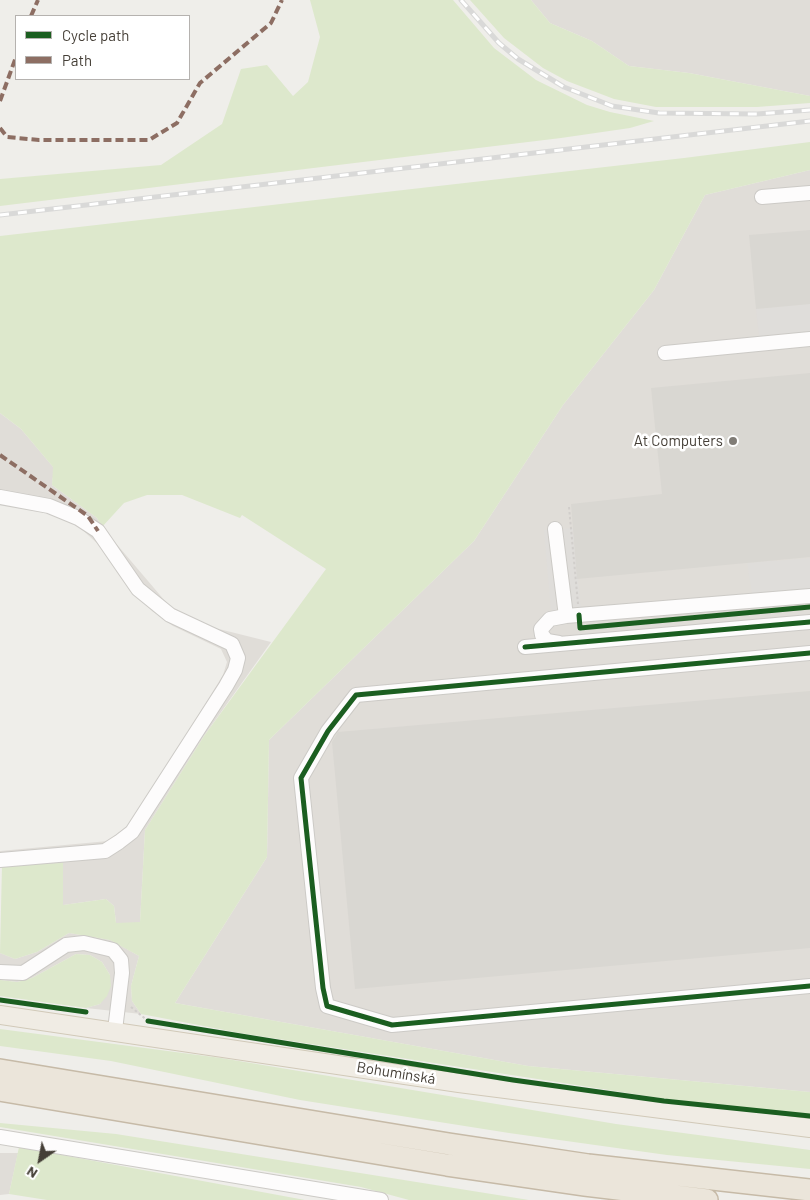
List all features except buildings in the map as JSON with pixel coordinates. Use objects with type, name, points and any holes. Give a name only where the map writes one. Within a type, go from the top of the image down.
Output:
[{"type":"highway","points":[[0,1070],[467,1147],[588,1165],[810,1190]]},
{"type":"highway","points":[[0,1090],[447,1165],[707,1200]]},
{"type":"main road","name":"Bohumínská","points":[[0,1015],[115,1030],[459,1083],[804,1127]]},
{"type":"street","points":[[762,198],[810,194]]},
{"type":"street","points":[[665,352],[810,339]]},
{"type":"street","points":[[0,497],[49,506],[78,518],[98,531],[138,589],[170,615],[232,644],[238,658],[235,670],[226,686],[132,832],[105,851],[0,860]]},
{"type":"street","points":[[555,529],[572,616]]},
{"type":"street","points":[[572,644],[547,641],[541,632],[546,620],[572,616],[810,596]]},
{"type":"street","points":[[525,647],[810,622]]},
{"type":"street","points":[[810,653],[356,696],[328,732],[301,778],[323,988],[327,1006],[392,1025],[810,986]]},
{"type":"street","points":[[0,972],[23,972],[66,945],[84,943],[113,950],[121,960],[122,972],[115,1030]]},
{"type":"street","points":[[0,1137],[380,1200]]},
{"type":"path","points":[[568,507],[572,616]]},
{"type":"path","points":[[131,1008],[151,1021]]},
{"type":"shaded area","points":[[531,0],[810,0],[810,96],[689,73],[629,66],[592,41],[550,23]]},
{"type":"shaded area","points":[[810,170],[810,1092],[528,1066],[175,1003],[267,857],[269,740],[474,541],[563,405],[654,290],[705,195]]},
{"type":"shaded area","points":[[810,304],[810,339],[760,344],[756,309]]},
{"type":"shaded area","points":[[0,413],[21,429],[54,468],[52,485],[97,518],[102,527],[171,608],[211,627],[271,642],[204,736],[145,830],[140,923],[116,923],[114,906],[106,899],[63,905],[0,867],[0,851],[108,841],[128,825],[223,675],[227,662],[221,649],[173,626],[152,611],[122,578],[100,546],[76,524],[34,507],[0,502]]},
{"type":"shaded area","points":[[573,528],[581,610],[551,613],[544,530]]},
{"type":"shaded area","points":[[810,558],[810,596],[753,601],[747,563]]},
{"type":"shaded area","points":[[69,933],[111,940],[139,956],[131,986],[132,1001],[141,1014],[86,1008],[100,1004],[110,975],[102,962],[90,955],[76,954],[32,978],[17,982],[0,980],[0,953],[15,959],[37,952]]},
{"type":"shaded area","points":[[0,1153],[18,1153],[9,1194],[0,1195]]},
{"type":"green space","points":[[310,0],[453,0],[494,48],[536,80],[587,105],[654,121],[630,128],[561,138],[0,206],[0,179],[161,165],[222,124],[241,69],[267,65],[293,96],[308,82],[320,37]]},
{"type":"green space","points":[[470,0],[531,0],[550,23],[592,41],[629,66],[689,73],[810,96],[810,103],[757,107],[656,107],[614,99],[567,81],[543,68],[504,38]]},
{"type":"green space","points":[[810,142],[810,170],[705,195],[654,290],[563,405],[474,541],[269,740],[267,857],[175,1003],[528,1066],[810,1092],[810,1115],[673,1100],[240,1033],[141,1014],[132,1001],[131,986],[139,956],[110,940],[69,933],[37,952],[15,959],[0,953],[2,865],[63,863],[63,905],[106,899],[114,906],[116,923],[140,922],[145,830],[204,736],[326,569],[242,515],[240,518],[182,495],[147,495],[124,503],[102,527],[97,518],[52,485],[53,467],[21,429],[0,413],[0,236]]},
{"type":"green space","points":[[76,954],[90,955],[102,962],[110,975],[111,986],[107,996],[100,1004],[86,1008],[0,996],[0,980],[17,982],[32,978]]},
{"type":"green space","points":[[0,1029],[221,1058],[616,1124],[810,1150],[810,1169],[667,1155],[509,1133],[300,1100],[111,1061],[0,1046]]},
{"type":"green space","points":[[0,1123],[116,1134],[529,1200],[409,1200],[361,1187],[0,1127]]},
{"type":"green space","points":[[19,1147],[305,1200],[47,1200],[9,1194]]},
{"type":"railway","points":[[461,0],[499,43],[518,59],[564,87],[612,106],[659,113],[757,114],[810,110]]},
{"type":"railway","points":[[0,215],[810,121]]},
{"type":"marked path","points":[[31,15],[38,0]]},
{"type":"marked path","points":[[0,128],[7,137],[39,140],[149,140],[177,123],[200,83],[271,23],[282,0]]},
{"type":"marked path","points":[[0,101],[15,60]]},
{"type":"marked path","points":[[0,455],[88,516],[98,531]]},
{"type":"cycle path","points":[[579,615],[580,628],[810,607]]},
{"type":"cycle path","points":[[525,647],[810,622]]},
{"type":"cycle path","points":[[810,653],[356,695],[328,731],[301,778],[323,988],[327,1006],[392,1025],[810,986]]},
{"type":"cycle path","points":[[0,1000],[86,1012]]},
{"type":"cycle path","points":[[148,1021],[513,1080],[664,1101],[810,1116]]},
{"type":"place","name":"At Computers","points":[[733,441]]}]
